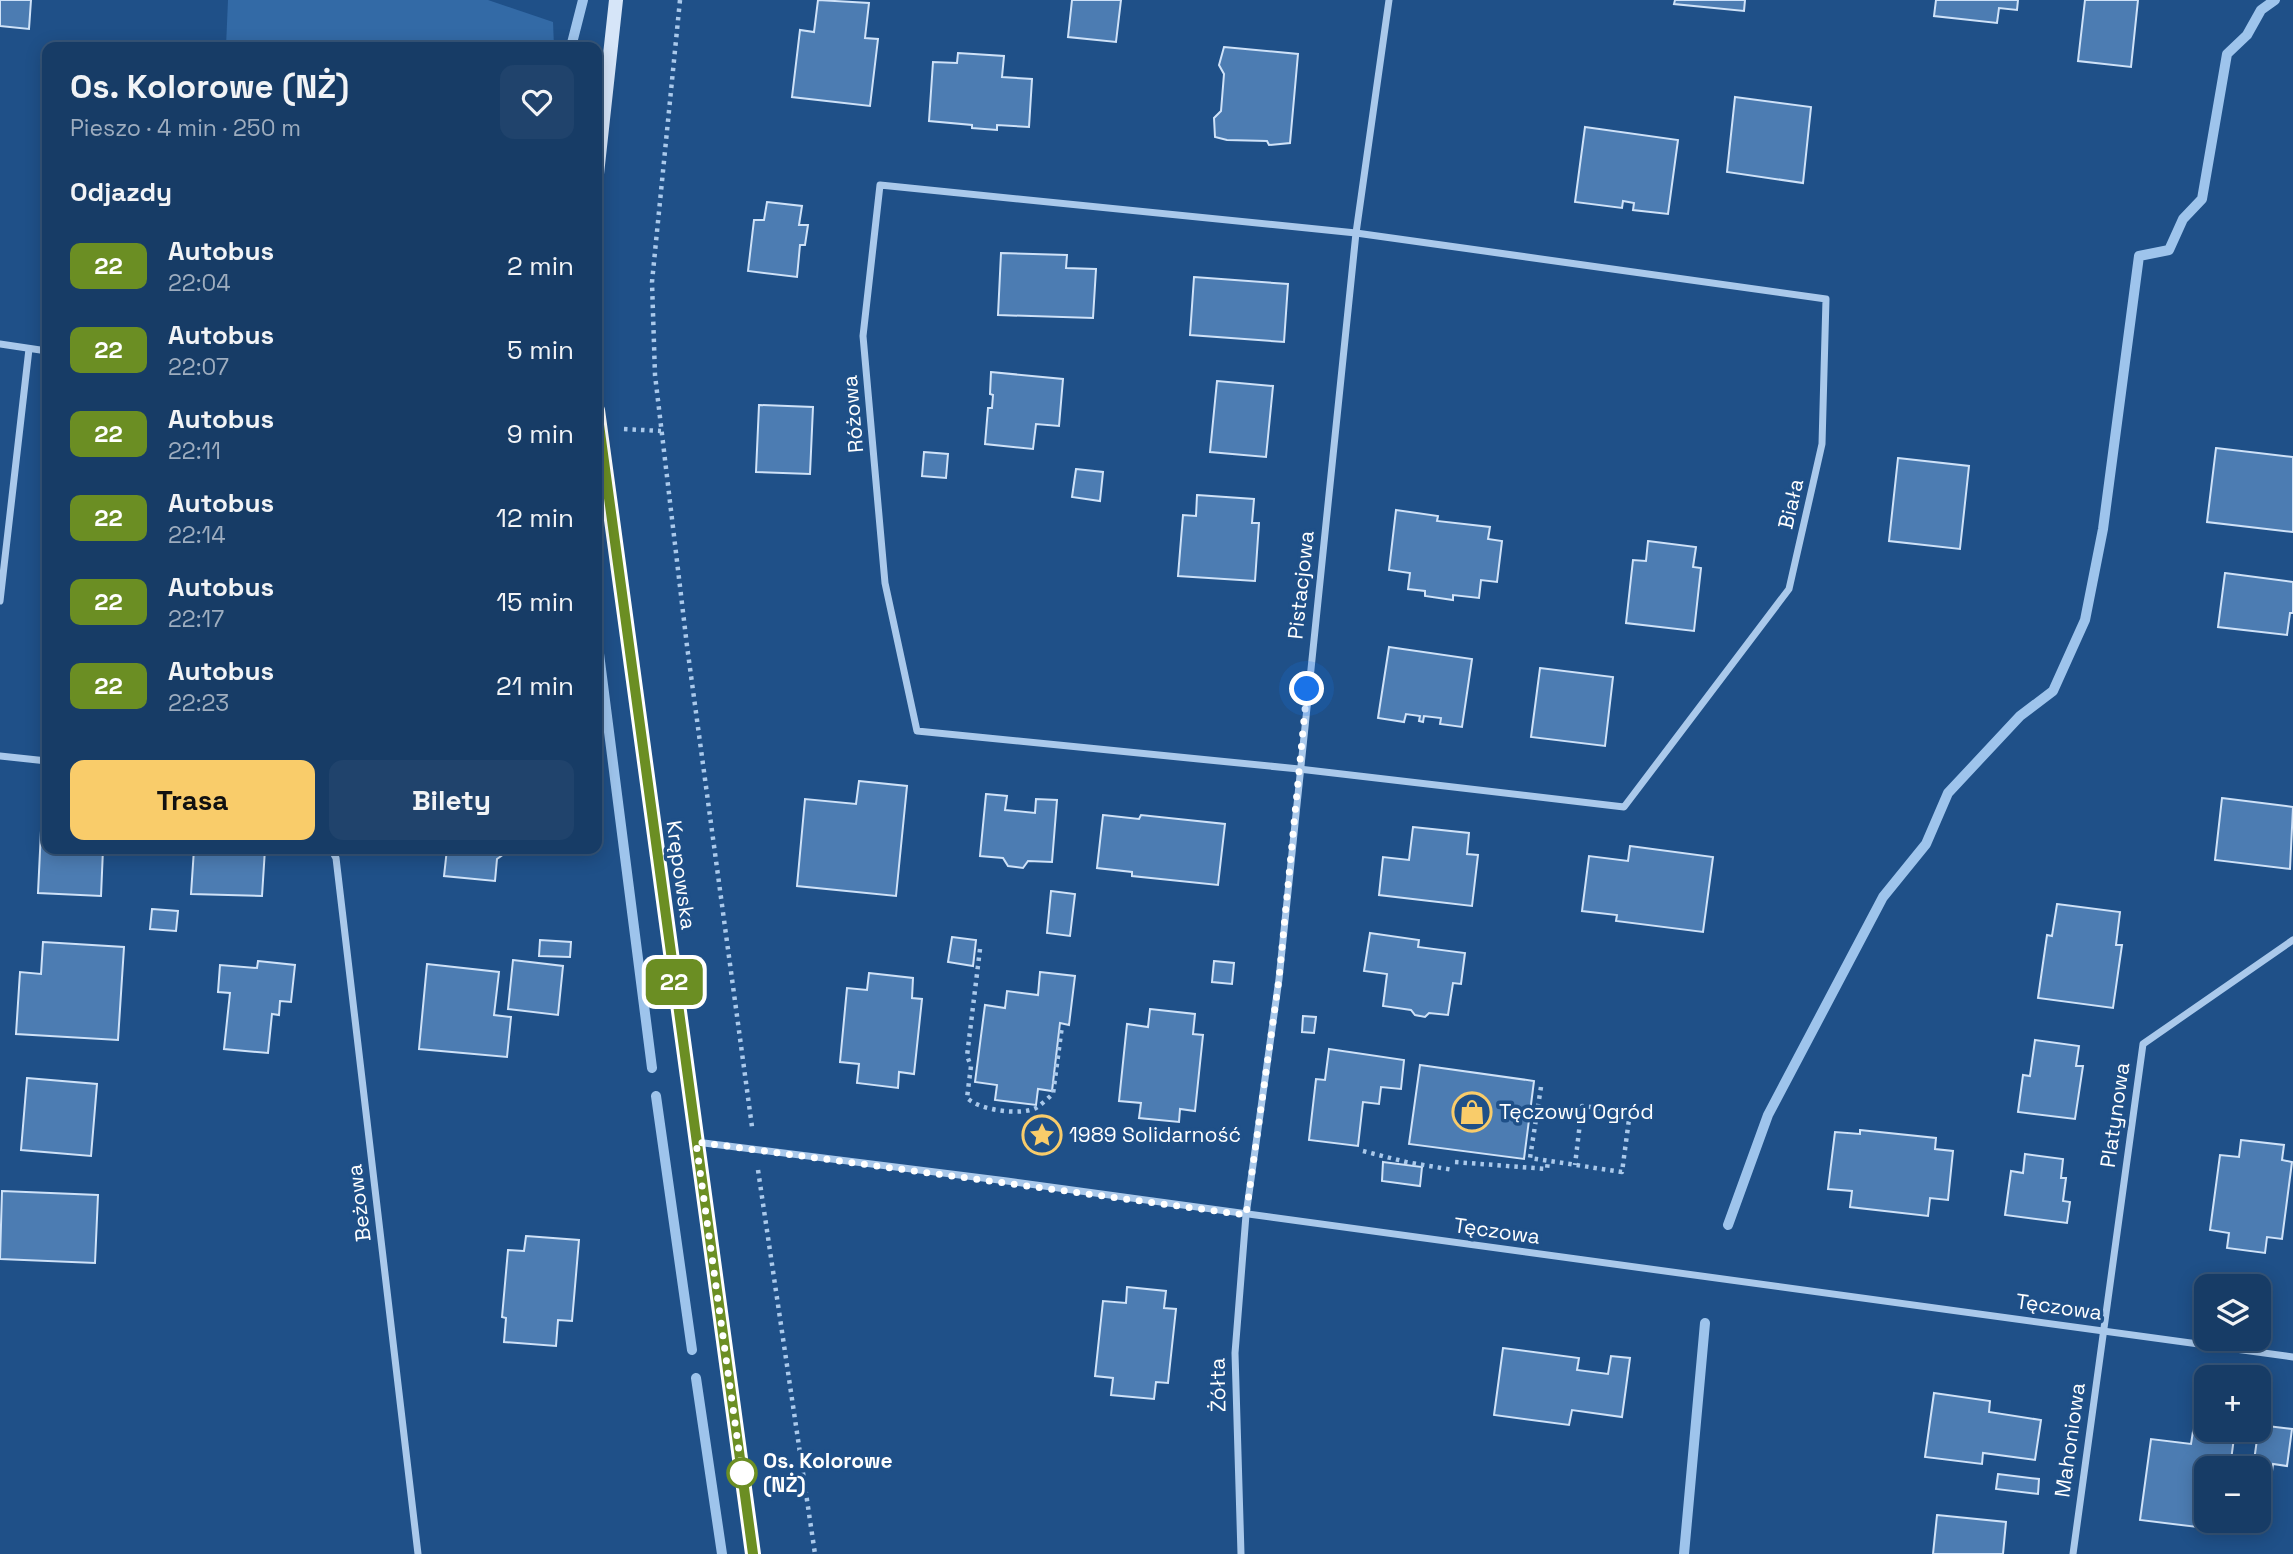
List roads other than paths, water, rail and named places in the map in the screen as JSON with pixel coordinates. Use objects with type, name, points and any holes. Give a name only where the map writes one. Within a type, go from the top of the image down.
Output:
[{"type":"street","points":[[602,128],[616,0]]},
{"type":"street","name":"Pistacjowa","points":[[1246,1215],[1279,979],[1356,233],[1389,0]]},
{"type":"street","name":"Różowa","points":[[1299,769],[917,731],[885,583],[863,336],[880,185],[1356,233]]},
{"type":"street","name":"Biała","points":[[1299,769],[1624,807],[1789,589],[1822,443],[1826,299],[1356,233]]},
{"type":"street","points":[[0,344],[42,350]]},
{"type":"street","points":[[0,601],[29,349]]},
{"type":"street","name":"Krępowska","points":[[602,457],[753,1554]]},
{"type":"street","points":[[0,756],[42,760]]},
{"type":"street","name":"Beżowa","points":[[334,854],[418,1554]]},
{"type":"street","name":"Platynowa","points":[[2102,1331],[2143,1044],[2293,940]]},
{"type":"street","name":"Tęczowa","points":[[696,1142],[2293,1357]]},
{"type":"street","name":"Żółta","points":[[1241,1554],[1235,1353],[1246,1215]]},
{"type":"street","name":"Mahoniowa","points":[[2073,1554],[2102,1331]]},
{"type":"waterway","points":[[572,42],[583,0]]},
{"type":"waterway","points":[[1728,1225],[1768,1115],[1883,897],[1926,844],[1948,793],[2020,716],[2053,691],[2085,620],[2103,529],[2139,256],[2169,250],[2183,219],[2202,199],[2227,54],[2247,35],[2261,10],[2275,0]]},
{"type":"waterway","points":[[602,677],[652,1068]]},
{"type":"waterway","points":[[656,1096],[692,1350]]},
{"type":"waterway","points":[[1684,1554],[1705,1323]]},
{"type":"waterway","points":[[696,1378],[722,1554]]},
{"type":"place","name":"Tęczowy Ogród","points":[[1472,1112]]},
{"type":"place","name":"1989 Solidarność","points":[[1042,1135]]},
{"type":"place","name":"Os. Kolorowe (NŻ)","points":[[742,1473]]}]
